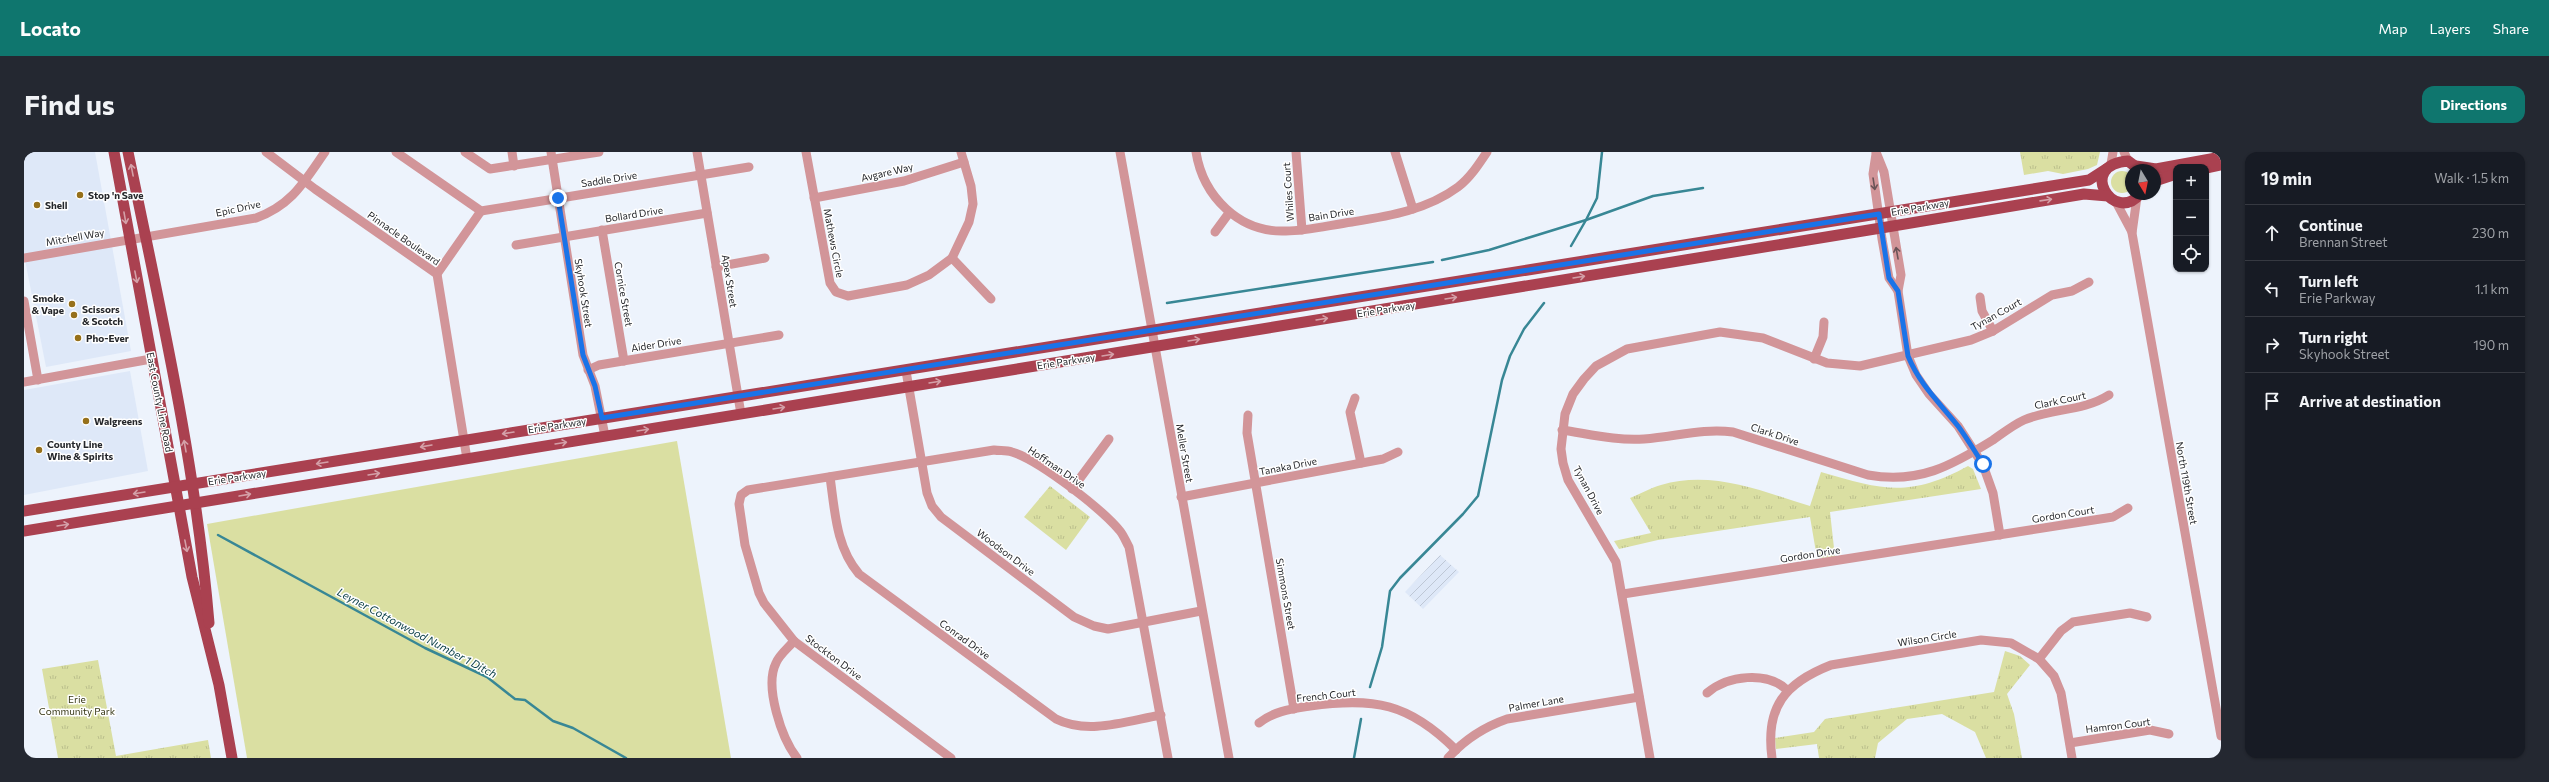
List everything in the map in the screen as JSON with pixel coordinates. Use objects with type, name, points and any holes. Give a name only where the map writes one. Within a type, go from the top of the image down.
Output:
[{"type":"main road","name":"East County Line Road","points":[[114,152],[192,577],[211,652],[232,758]]},
{"type":"main road","name":"East County Line Road","points":[[128,152],[192,485],[206,583],[211,652]]},
{"type":"main road","points":[[2112,199],[2102,182],[2108,167],[2132,162],[2156,169],[2221,157]]},
{"type":"main road","points":[[2209,167],[2221,165]]},
{"type":"main road","name":"Erie Parkway","points":[[24,511],[176,488],[464,439],[906,372],[2089,180],[2108,167]]},
{"type":"main road","points":[[2161,179],[2173,175]]},
{"type":"main road","name":"Erie Parkway","points":[[24,531],[179,507],[2084,194],[2112,199],[2131,200]]},
{"type":"street","name":"Epic Drive","points":[[129,239],[256,218],[273,212],[288,202],[304,182],[324,152]]},
{"type":"street","points":[[396,152],[481,211],[437,274]]},
{"type":"street","points":[[465,152],[490,169],[514,166],[551,156],[599,152]]},
{"type":"street","points":[[512,152],[514,166]]},
{"type":"street","name":"Apex Street","points":[[697,152],[741,414]]},
{"type":"street","name":"Mathews Circle","points":[[806,152],[830,283],[836,292],[848,296],[907,285],[929,275],[952,258],[969,222],[973,204],[971,186],[960,152]]},
{"type":"street","name":"Meller Street","points":[[1120,152],[1156,347],[1201,611],[1229,758]]},
{"type":"street","name":"Bain Drive","points":[[1196,152],[1204,179],[1214,197],[1229,213],[1269,230],[1302,230],[1393,215],[1413,209],[1439,198],[1458,187],[1488,152]]},
{"type":"street","name":"Whiles Court","points":[[1296,152],[1302,230]]},
{"type":"street","points":[[1395,152],[1413,209]]},
{"type":"street","points":[[2108,167],[2113,152]]},
{"type":"street","points":[[1876,153],[1884,172],[1901,276],[1898,291],[1908,356],[1916,375],[1924,388],[1958,426],[1983,464],[1993,493],[2000,535]]},
{"type":"street","points":[[1876,153],[1873,174],[1881,228],[1889,278],[1898,291]]},
{"type":"street","name":"Pinnacle Boulevard","points":[[272,154],[304,182],[437,274],[467,459]]},
{"type":"street","name":"Skyhook Street","points":[[551,156],[583,355],[595,386],[605,436]]},
{"type":"street","name":"Avgare Way","points":[[814,198],[904,181],[964,162]]},
{"type":"street","name":"Saddle Drive","points":[[481,211],[749,167]]},
{"type":"street","name":"North 119th Street","points":[[2112,199],[2132,233],[2221,736]]},
{"type":"street","name":"North 119th Street","points":[[2132,233],[2138,200]]},
{"type":"street","name":"Bollard Drive","points":[[516,245],[707,213]]},
{"type":"street","points":[[1215,232],[1229,213]]},
{"type":"street","name":"Cornice Street","points":[[602,230],[624,361]]},
{"type":"street","name":"Mitchell Way","points":[[24,258],[129,239]]},
{"type":"street","points":[[716,267],[765,258]]},
{"type":"street","points":[[952,258],[991,299]]},
{"type":"street","name":"Tynan Court","points":[[1908,356],[1971,340],[1993,331],[2052,296],[2072,291],[2089,282]]},
{"type":"street","points":[[1980,296],[1982,311],[1993,331]]},
{"type":"street","points":[[24,301],[38,380]]},
{"type":"street","points":[[1814,359],[1823,337],[1824,322]]},
{"type":"street","name":"Tynan Drive","points":[[1650,758],[1623,594],[1616,562],[1568,480],[1561,449],[1562,430],[1573,394],[1584,379],[1611,356],[1627,349],[1727,332],[1763,338],[1814,359],[1844,366],[1860,366],[1908,356]]},
{"type":"street","name":"Aider Drive","points":[[588,370],[599,365],[779,335]]},
{"type":"street","points":[[24,382],[152,359]]},
{"type":"street","name":"Woodson Drive","points":[[906,372],[927,493],[932,506],[941,517],[1074,617],[1094,626],[1108,629],[1201,611]]},
{"type":"street","name":"Clark Court","points":[[1974,451],[2024,420],[2094,404],[2109,395]]},
{"type":"street","points":[[1355,398],[1350,412],[1361,463]]},
{"type":"street","name":"Simmons Street","points":[[1248,415],[1247,433],[1294,709]]},
{"type":"street","name":"Clark Drive","points":[[1562,430],[1623,439],[1645,439],[1713,430],[1733,432],[1868,475],[1890,479],[1929,474],[1974,451]]},
{"type":"street","points":[[1072,489],[1109,440]]},
{"type":"street","name":"Hoffman Drive","points":[[741,495],[748,490],[994,450],[1011,452],[1028,458],[1072,489],[1109,520],[1126,542],[1144,623],[1168,758]]},
{"type":"street","name":"Tanaka Drive","points":[[1181,497],[1384,459],[1398,452]]},
{"type":"street","name":"Conrad Drive","points":[[830,477],[842,547],[849,562],[859,574],[1056,719],[1076,726],[1093,727],[1161,715]]},
{"type":"street","name":"Stockton Drive","points":[[741,495],[739,504],[754,579],[764,603],[794,641],[951,758]]},
{"type":"street","name":"Gordon Court","points":[[2000,535],[2113,517],[2128,508]]},
{"type":"street","name":"Gordon Drive","points":[[1623,594],[2000,535]]},
{"type":"street","points":[[2039,659],[2061,631],[2073,622],[2130,613],[2147,617]]},
{"type":"street","name":"Wilson Circle","points":[[1772,758],[1770,731],[1772,718],[1787,690],[1809,674],[1831,665],[1981,640],[2011,642],[2039,659],[2054,676],[2061,693],[2072,758]]},
{"type":"street","points":[[794,641],[776,662],[772,682],[783,733],[797,758]]},
{"type":"street","points":[[1707,693],[1718,683],[1758,677],[1777,682],[1787,690]]},
{"type":"street","name":"Palmer Lane","points":[[1448,758],[1485,728],[1507,719],[1639,696]]},
{"type":"street","name":"French Court","points":[[1259,723],[1270,714],[1294,709],[1354,701],[1380,704],[1421,720],[1456,750]]},
{"type":"street","name":"Hamron Court","points":[[2070,743],[2150,730],[2169,734]]},
{"type":"shaded area","points":[[24,152],[95,152],[131,351],[46,367],[24,255]]},
{"type":"shaded area","points":[[130,371],[148,471],[24,495],[24,390]]},
{"type":"shaded area","points":[[1440,555],[1459,572],[1423,609],[1405,592]]},
{"type":"green space","points":[[2020,152],[2100,152],[2097,165],[2088,169],[2063,174],[2048,171],[2024,175]]},
{"type":"green space","points":[[2122,171],[2125,172],[2125,192],[2122,193],[2114,190],[2111,182],[2114,174]]},
{"type":"green space","points":[[677,441],[731,758],[247,758],[207,524]]},
{"type":"green space","points":[[1968,466],[1973,469],[1981,489],[1830,512],[1835,557],[1817,558],[1810,517],[1658,540],[1619,549],[1614,541],[1651,533],[1630,498],[1661,485],[1680,481],[1718,481],[1755,489],[1810,506],[1821,472],[1862,483],[1896,488],[1912,487],[1929,483]]},
{"type":"green space","points":[[1050,486],[1090,517],[1066,550],[1024,517]]},
{"type":"green space","points":[[2005,651],[2020,656],[2030,665],[2007,694],[2014,714],[2022,758],[1986,758],[1975,732],[1942,714],[1907,719],[1878,743],[1875,758],[1819,758],[1817,744],[1776,749],[1775,738],[1814,732],[1825,719],[1994,692]]},
{"type":"green space","name":"Erie Community Park","points":[[98,660],[116,756],[208,740],[211,758],[58,758],[42,669]]},
{"type":"waterway","points":[[1442,260],[1489,250],[1586,220],[1597,198],[1602,152]]},
{"type":"waterway","points":[[1571,246],[1586,220],[1653,196],[1703,188]]},
{"type":"waterway","points":[[1167,303],[1433,262]]},
{"type":"waterway","points":[[1370,687],[1382,647],[1390,591],[1400,578],[1463,514],[1478,496],[1502,380],[1510,356],[1524,329],[1544,303]]},
{"type":"waterway","name":"Leyner Cottonwood Number 1 Ditch","points":[[218,535],[425,648],[487,677],[515,699],[525,700],[553,721],[573,728],[626,758]]},
{"type":"waterway","points":[[1354,758],[1361,719]]},
{"type":"place","name":"Stop 'n Save","points":[[80,195]]},
{"type":"place","name":"Shell","points":[[37,205]]},
{"type":"place","name":"Smoke & Vape","points":[[72,304]]},
{"type":"place","name":"Scissors & Scotch","points":[[74,315]]},
{"type":"place","name":"Pho-Ever","points":[[78,338]]},
{"type":"place","name":"Walgreens","points":[[86,421]]},
{"type":"place","name":"County Line Wine & Spirits","points":[[39,450]]},
{"type":"route","points":[[558,198],[583,355],[595,386],[602,418],[780,392],[1879,214],[1889,278],[1898,291],[1908,356],[1912,366],[1916,375],[1929,394],[1958,426],[1983,464]]}]
